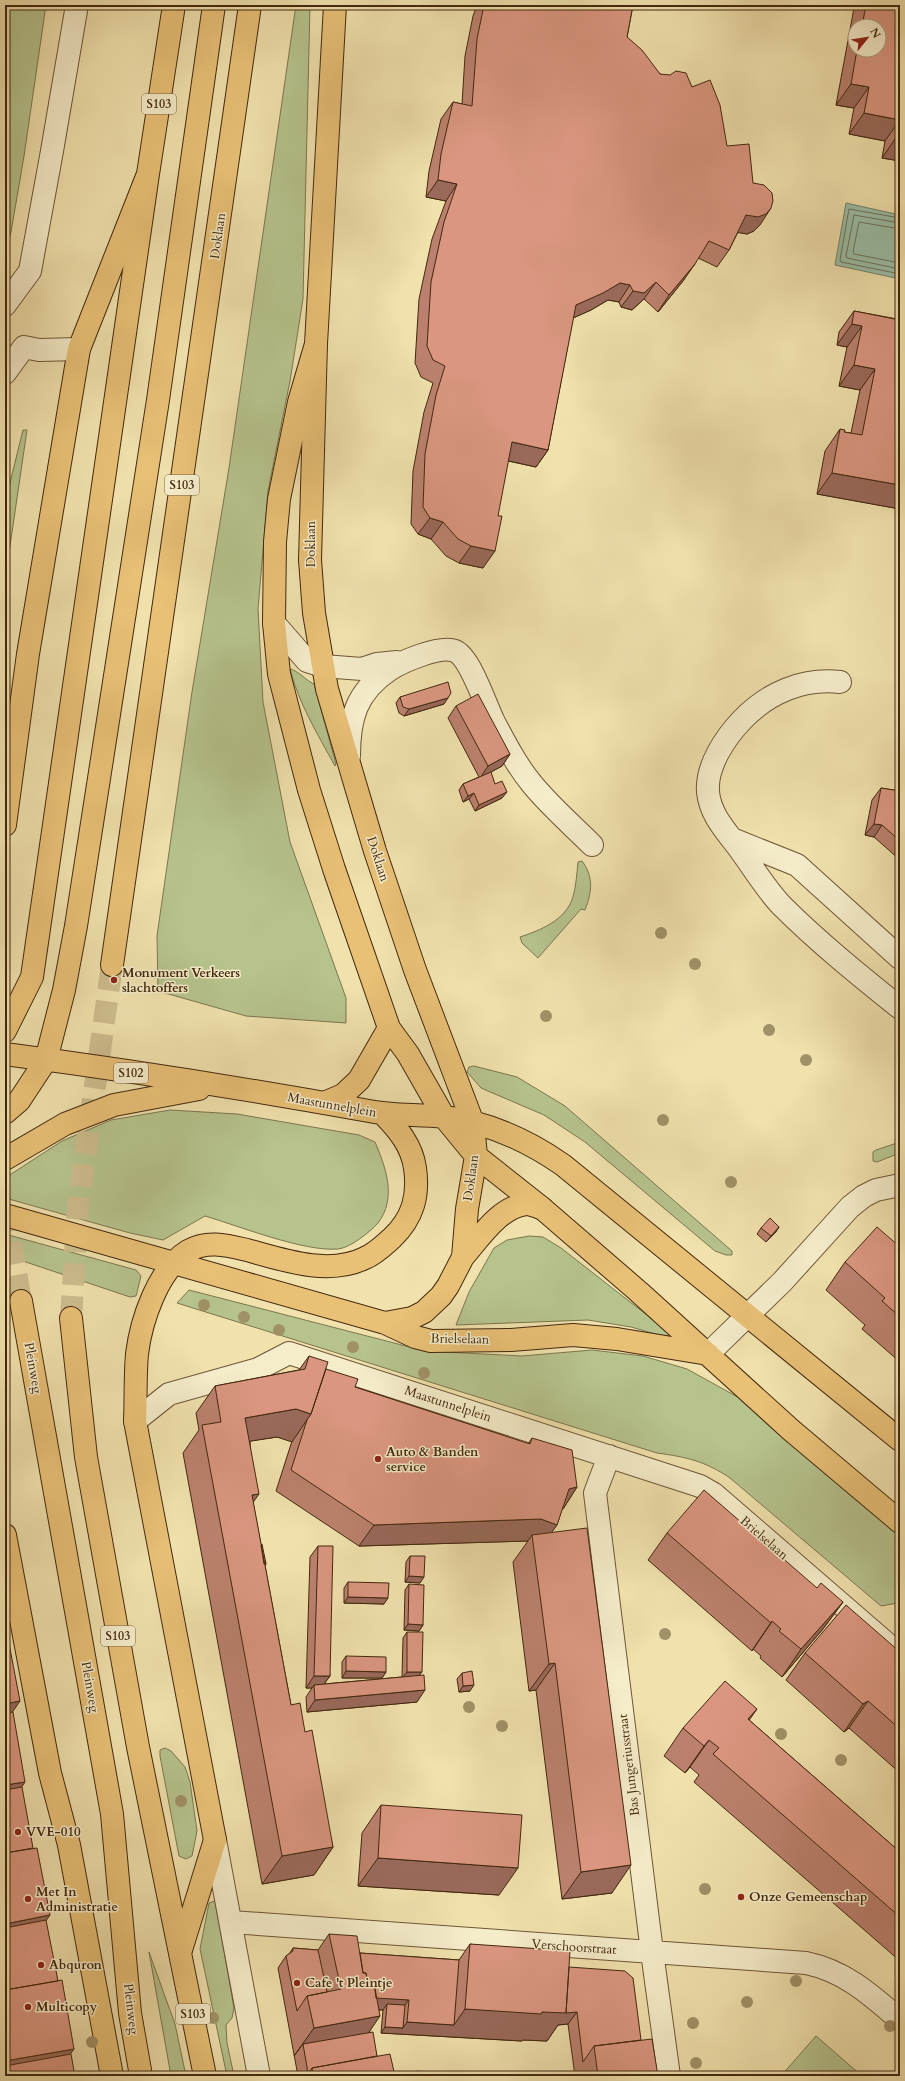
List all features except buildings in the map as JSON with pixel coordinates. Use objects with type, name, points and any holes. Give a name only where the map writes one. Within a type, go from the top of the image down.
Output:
[{"type":"main road","name":"S103","points":[[5,825],[28,654],[79,349],[148,174],[174,5]]},
{"type":"main road","points":[[5,1113],[19,1102],[46,1060],[64,990],[77,918],[158,400],[214,5]]},
{"type":"main road","name":"Doklaan","points":[[112,965],[250,5]]},
{"type":"main road","name":"Doklaan","points":[[335,5],[316,344],[310,560],[314,613],[327,690],[349,764],[375,851],[415,970],[473,1123],[476,1156],[467,1209],[463,1257],[448,1286],[431,1307],[412,1318],[385,1323]]},
{"type":"main road","points":[[5,1031],[32,977],[148,174]]},
{"type":"main road","name":"Doklaan","points":[[316,344],[299,402],[279,499],[275,548],[274,623],[280,674],[309,790],[334,869],[390,1028],[408,1054],[444,1117]]},
{"type":"main road","points":[[324,1103],[343,1095],[359,1080],[390,1028]]},
{"type":"main road","name":"Maastunnelplein","points":[[5,1054],[324,1103],[383,1114],[396,1127],[413,1156],[417,1184],[412,1212],[405,1224],[380,1248],[365,1258],[355,1262],[334,1266],[282,1260],[241,1249],[211,1244],[201,1245],[187,1252],[174,1262],[164,1276],[146,1316],[137,1354],[135,1421]]},
{"type":"main road","points":[[5,1159],[65,1124],[114,1105],[216,1086]]},
{"type":"main road","points":[[383,1114],[444,1117],[500,1130],[525,1141],[563,1165],[900,1440]]},
{"type":"main road","points":[[444,1117],[476,1156],[544,1209],[639,1292],[791,1430],[900,1522]]},
{"type":"main road","points":[[463,1257],[498,1218],[512,1208],[527,1204],[544,1209]]},
{"type":"main road","points":[[5,1215],[174,1262]]},
{"type":"main road","name":"Brielselaan","points":[[174,1262],[385,1323],[415,1337],[432,1340],[511,1340],[573,1335],[617,1339],[708,1354]]},
{"type":"main road","name":"Pleinweg","points":[[20,1301],[112,1814],[130,2013],[141,2076]]},
{"type":"main road","name":"S103","points":[[72,1318],[86,1457],[138,1747],[181,1952],[205,2076]]},
{"type":"main road","points":[[135,1421],[215,1840],[181,1952]]},
{"type":"main road","points":[[5,1535],[50,1773],[69,1845],[112,2076]]},
{"type":"street","points":[[5,305],[30,271],[77,5]]},
{"type":"street","points":[[5,373],[24,347],[39,350],[79,349]]},
{"type":"street","points":[[274,623],[307,661],[323,666],[362,669],[377,664],[402,662],[445,650],[454,651],[461,655],[494,722],[532,784],[592,845]]},
{"type":"street","points":[[349,764],[349,731],[353,713],[358,704],[380,676],[402,662]]},
{"type":"street","points":[[840,682],[826,680],[799,684],[769,697],[750,712],[734,729],[724,743],[713,764],[708,792],[712,811],[782,906],[900,1008]]},
{"type":"street","points":[[732,839],[797,865],[900,958]]},
{"type":"street","points":[[708,1354],[748,1317],[782,1282],[850,1207],[864,1196],[876,1190],[900,1185]]},
{"type":"street","name":"Maastunnelplein","points":[[135,1421],[170,1394],[258,1369],[289,1353],[608,1456]]},
{"type":"street","name":"Brielselaan","points":[[608,1456],[700,1486],[714,1494],[900,1655]]},
{"type":"street","name":"Bas Jungeriusstraat","points":[[608,1456],[595,1493],[652,1952],[669,2076]]},
{"type":"street","points":[[215,1840],[259,2076]]},
{"type":"street","name":"Verschoorstraat","points":[[231,1922],[806,1963],[824,1967],[862,1987],[900,2020]]},
{"type":"shaded area","points":[[5,5],[46,5],[24,156],[11,232],[5,252]]},
{"type":"shaded area","points":[[296,5],[310,5],[303,299],[290,381],[268,491],[258,609],[263,702],[290,842],[346,998],[346,1023],[246,1016],[158,991],[157,936],[192,692],[229,468]]},
{"type":"shaded area","points":[[23,430],[27,430],[5,580],[5,503]]},
{"type":"shaded area","points":[[290,669],[314,684],[336,764],[335,766],[298,695]]},
{"type":"shaded area","points":[[582,861],[589,873],[591,885],[585,910],[581,909],[538,958],[522,943],[520,937],[552,923],[565,912],[573,897],[578,862]]},
{"type":"shaded area","points":[[474,1066],[517,1077],[565,1106],[732,1251],[732,1255],[726,1255],[715,1251],[585,1142],[544,1115],[481,1088],[467,1072],[469,1067]]},
{"type":"shaded area","points":[[170,1110],[237,1114],[359,1135],[375,1142],[383,1162],[388,1183],[387,1203],[384,1213],[374,1227],[354,1243],[338,1249],[324,1249],[290,1243],[205,1216],[163,1240],[130,1233],[5,1198],[5,1178],[62,1141],[111,1120]]},
{"type":"shaded area","points":[[900,1142],[900,1153],[877,1162],[873,1161],[873,1152]]},
{"type":"shaded area","points":[[5,1234],[136,1270],[141,1276],[136,1296],[130,1297],[5,1255]]},
{"type":"shaded area","points":[[529,1236],[543,1237],[561,1248],[670,1333],[666,1337],[631,1327],[588,1320],[456,1325],[469,1292],[494,1248],[507,1240]]},
{"type":"shaded area","points":[[189,1290],[425,1351],[522,1356],[592,1350],[643,1356],[687,1369],[743,1400],[900,1535],[900,1605],[898,1603],[881,1606],[730,1478],[712,1467],[686,1458],[657,1453],[177,1303]]},
{"type":"shaded area","points":[[165,1748],[171,1751],[185,1767],[190,1782],[197,1831],[192,1856],[186,1859],[179,1856],[160,1756],[160,1750]]},
{"type":"shaded area","points":[[215,1901],[234,2008],[232,2018],[226,2025],[227,2043],[234,2076],[227,2076],[200,1949],[209,1903]]},
{"type":"shaded area","points":[[149,1952],[175,2024],[186,2076],[171,2076]]},
{"type":"shaded area","points":[[816,2036],[862,2076],[781,2076]]},
{"type":"shaded area","points":[[416,2071],[509,2076],[417,2076]]},
{"type":"water","points":[[846,203],[900,215],[900,279],[835,265]]},
{"type":"tunnel","points":[[71,1318],[78,1206],[112,965]]},
{"type":"tunnel","points":[[5,1210],[21,1301]]},
{"type":"place","name":"Monument Verkeers slachtoffers","points":[[114,980]]},
{"type":"place","name":"Auto & Banden service","points":[[378,1459]]},
{"type":"place","name":"VVE-010","points":[[18,1832]]},
{"type":"place","name":"Onze Gemeenschap","points":[[741,1897]]},
{"type":"place","name":"Met In Administratie","points":[[28,1899]]},
{"type":"place","name":"Abquron","points":[[41,1965]]},
{"type":"place","name":"Cafe 't Pleintje","points":[[297,1983]]},
{"type":"place","name":"Multicopy","points":[[28,2007]]}]
